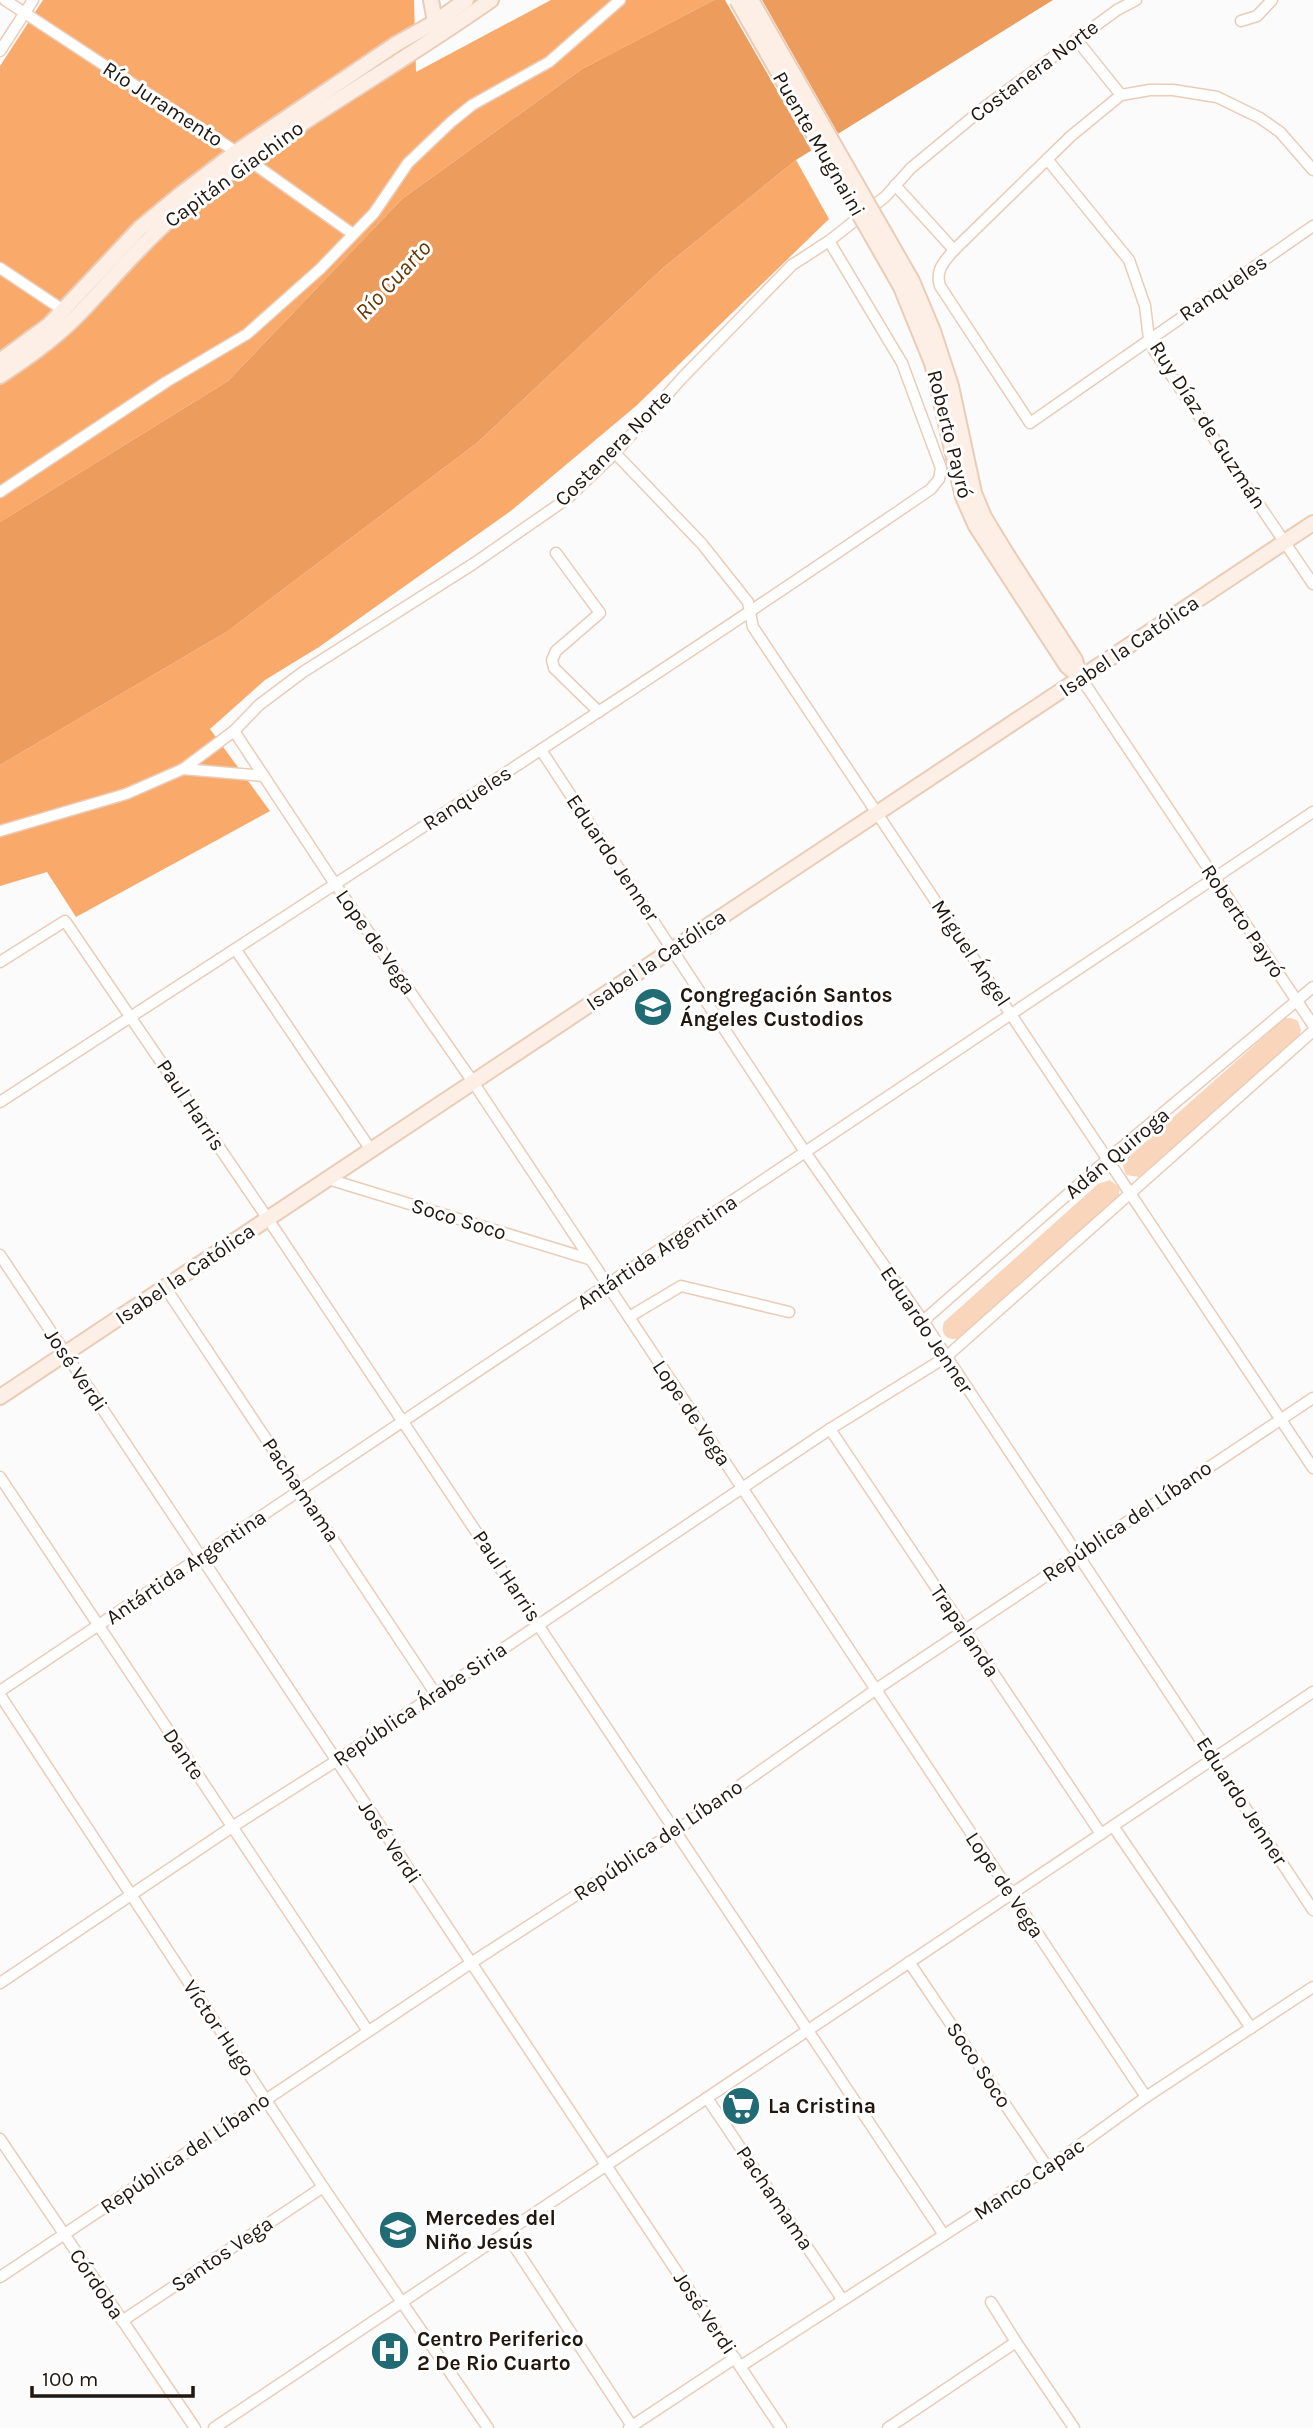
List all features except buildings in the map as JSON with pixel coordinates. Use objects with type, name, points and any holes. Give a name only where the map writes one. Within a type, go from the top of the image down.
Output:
[{"type":"main road","points":[[431,0],[443,17]]},
{"type":"main road","name":"Capitán Giachino","points":[[0,362],[27,343],[63,310],[140,228],[396,44],[443,17],[466,0]]},
{"type":"main road","name":"Capitán Giachino","points":[[443,17],[491,0]]},
{"type":"main road","name":"Puente Mugnaini","points":[[737,0],[906,284]]},
{"type":"main road","name":"Puente Mugnaini","points":[[751,0],[906,284]]},
{"type":"main road","name":"Capitán Giachino","points":[[0,376],[56,336],[146,241],[242,156]]},
{"type":"main road","name":"Roberto Payró","points":[[906,284],[933,331],[951,386],[974,493],[984,516],[1075,660],[1081,678]]},
{"type":"main road","name":"Isabel la Católica","points":[[0,1397],[1313,523]]},
{"type":"street","name":"Río Juramento","points":[[5,0],[242,156],[353,234]]},
{"type":"street","points":[[0,51],[33,0]]},
{"type":"street","points":[[0,492],[166,382],[247,334],[320,269],[374,213],[408,163],[451,122],[472,106],[550,62],[620,0]]},
{"type":"street","name":"Costanera Norte","points":[[0,831],[126,794],[183,769],[234,731],[259,705],[303,672],[473,564],[568,498],[615,453],[683,377],[792,265],[829,241],[885,197],[911,168],[986,106],[1117,10],[1136,0]]},
{"type":"street","points":[[1241,21],[1256,16],[1272,0]]},
{"type":"street","points":[[1076,39],[1121,95]]},
{"type":"street","points":[[895,185],[954,250],[1047,159],[1121,95],[1150,90],[1173,90],[1217,97],[1260,118],[1280,132],[1313,170]]},
{"type":"street","name":"Ruy Díaz de Guzmán","points":[[1047,159],[1129,260],[1145,306],[1149,339],[1154,350],[1313,584]]},
{"type":"street","name":"Ranqueles","points":[[954,250],[940,267],[937,278],[940,286],[1030,424],[1313,226]]},
{"type":"street","name":"Ranqueles","points":[[0,1101],[236,950],[751,612],[931,489],[939,479],[942,468],[902,363],[829,241]]},
{"type":"street","points":[[0,268],[63,310]]},
{"type":"street","name":"Miguel Ángel","points":[[615,453],[702,544],[748,602],[753,627],[1313,1468]]},
{"type":"street","points":[[556,553],[600,613],[556,651],[552,660],[554,668],[598,712]]},
{"type":"street","name":"Roberto Payró","points":[[1081,678],[1313,1025]]},
{"type":"street","name":"Lope de Vega","points":[[234,731],[335,884],[472,1082],[1146,2097]]},
{"type":"street","name":"Eduardo Jenner","points":[[541,750],[806,1152],[923,1321],[1313,1910]]},
{"type":"street","points":[[183,769],[264,776]]},
{"type":"street","name":"Antártida Argentina","points":[[0,1693],[1313,812]]},
{"type":"street","name":"Paul Harris","points":[[0,962],[65,921],[539,1623],[944,2235]]},
{"type":"street","points":[[236,950],[371,1150]]},
{"type":"street","name":"Adán Quiroga","points":[[923,1321],[1108,1159],[1313,988]]},
{"type":"street","name":"Adán Quiroga","points":[[946,1357],[1313,1031]]},
{"type":"street","name":"Soco Soco","points":[[328,1179],[589,1259]]},
{"type":"street","name":"José Verdi","points":[[0,1255],[781,2428]]},
{"type":"street","points":[[628,1317],[681,1286],[789,1312]]},
{"type":"street","name":"Pachamama","points":[[165,1287],[435,1693]]},
{"type":"street","name":"República Árabe Siria","points":[[0,1983],[830,1429],[946,1357]]},
{"type":"street","name":"República del Líbano","points":[[0,2277],[368,2031],[677,1830],[964,1630],[1313,1398]]},
{"type":"street","name":"Trapalanda","points":[[830,1429],[1101,1834]]},
{"type":"street","name":"Dante","points":[[0,1476],[368,2031]]},
{"type":"street","points":[[214,2428],[1313,1692]]},
{"type":"street","name":"Víctor Hugo","points":[[0,1693],[323,2187],[488,2428]]},
{"type":"street","points":[[1113,1826],[1251,2028]]},
{"type":"street","name":"Soco Soco","points":[[909,1962],[1048,2168]]},
{"type":"street","name":"Manco Capac","points":[[631,2427],[842,2299],[1048,2168],[1146,2097],[1313,1987]]},
{"type":"street","name":"Pachamama","points":[[707,2098],[842,2299]]},
{"type":"street","name":"Córdoba","points":[[0,2139],[195,2428]]},
{"type":"street","name":"Santos Vega","points":[[122,2321],[323,2187]]},
{"type":"street","points":[[505,2232],[631,2427]]},
{"type":"street","points":[[991,2302],[1074,2428]]},
{"type":"street","points":[[888,2428],[1016,2342]]},
{"type":"shaded area","points":[[43,0],[414,0],[416,72],[551,0],[714,0],[582,69],[402,199],[228,381],[0,522],[0,66]]},
{"type":"shaded area","points":[[796,160],[829,219],[636,406],[512,510],[319,647],[265,680],[210,729],[270,811],[76,917],[47,872],[0,886],[0,765],[228,631],[477,443],[663,268]]},
{"type":"shaded area","points":[[1285,1018],[1298,1021],[1301,1030],[1299,1037],[1139,1177],[1126,1175],[1123,1166],[1125,1160]]},
{"type":"shaded area","points":[[1110,1180],[1120,1188],[1115,1202],[958,1339],[945,1335],[944,1322],[1098,1184]]},
{"type":"water","name":"Río Cuarto","points":[[714,0],[1053,0],[796,160],[663,268],[477,443],[228,631],[0,765],[0,522],[228,381],[402,199],[582,69]]},
{"type":"pier","points":[[725,0],[762,0],[840,137],[813,153]]},
{"type":"place","name":"Congregación Santos Ángeles Custodios","points":[[653,1007]]},
{"type":"place","name":"La Cristina","points":[[741,2106]]},
{"type":"place","name":"Mercedes del Niño Jesús","points":[[398,2230]]},
{"type":"place","name":"Centro Periferico 2 De Rio Cuarto","points":[[390,2351]]}]
